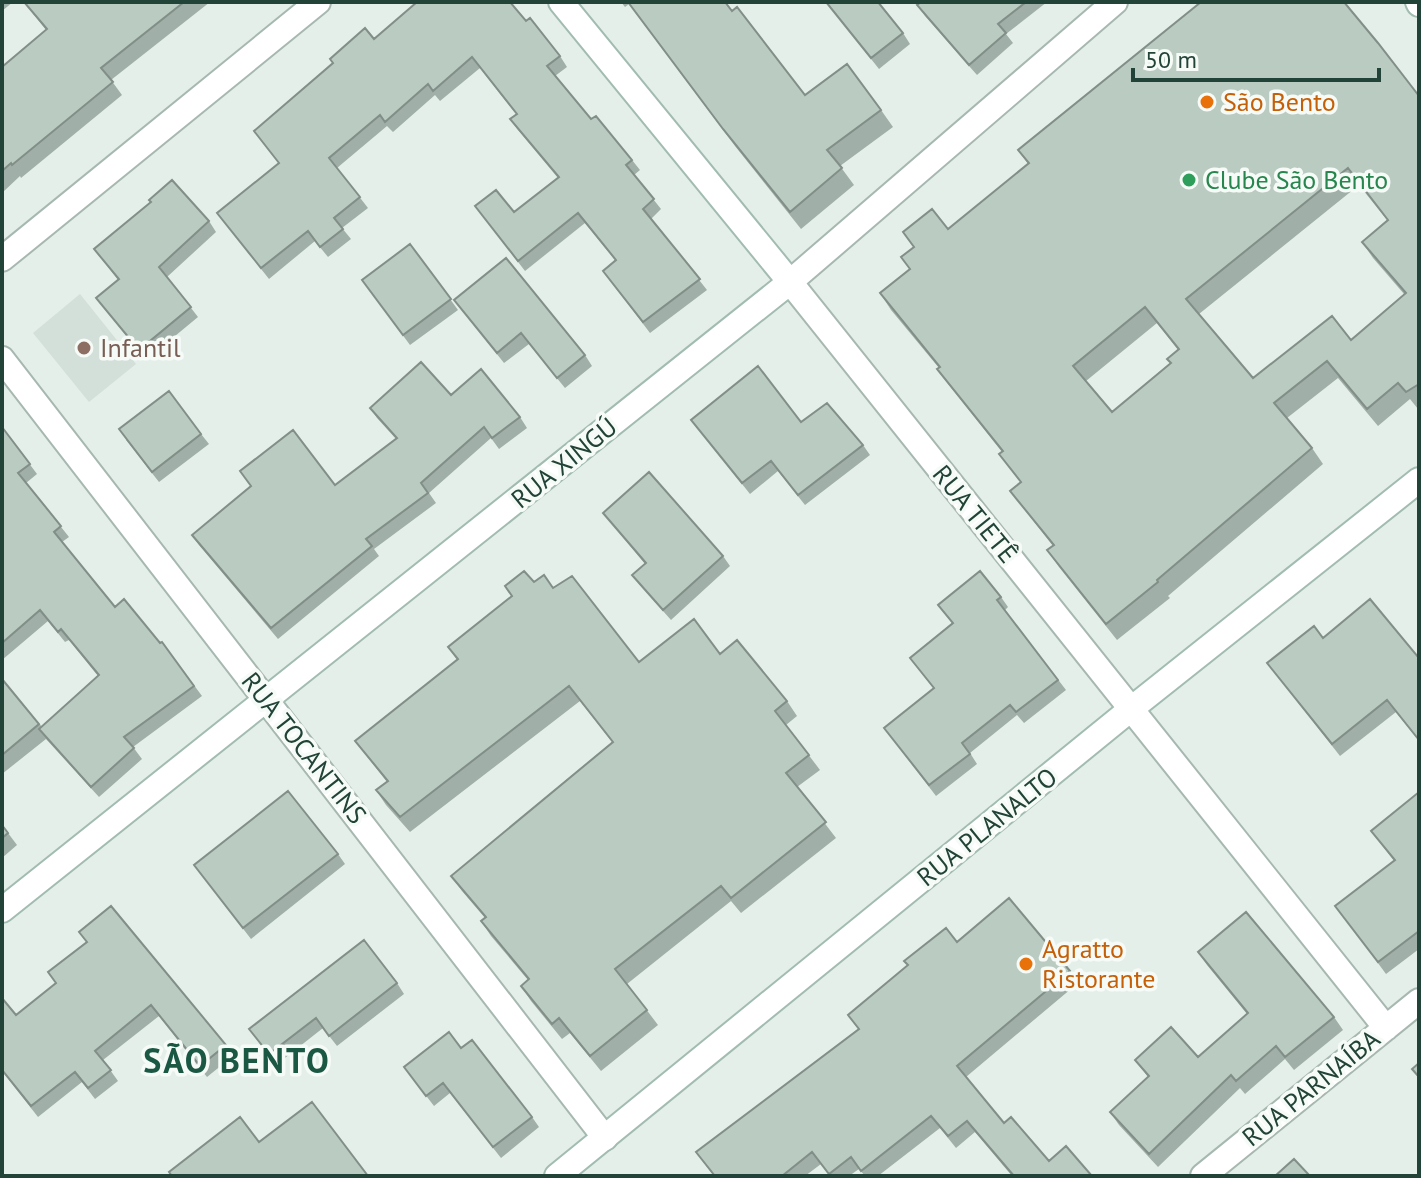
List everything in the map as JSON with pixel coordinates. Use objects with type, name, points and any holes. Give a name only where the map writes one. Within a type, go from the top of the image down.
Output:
[{"type":"street","points":[[2,259],[318,2]]},
{"type":"street","name":"RUA TIETÊ","points":[[561,2],[790,282],[1386,1028]]},
{"type":"street","name":"RUA XINGÚ","points":[[2,910],[790,282],[1115,2]]},
{"type":"street","name":"RUA TOCANTINS","points":[[2,359],[605,1138]]},
{"type":"street","name":"RUA PLANALTO","points":[[557,1176],[1131,709],[1419,480]]},
{"type":"street","name":"RUA PARNAÍBA","points":[[1203,1176],[1419,1001]]},
{"type":"shaded area","name":"Infantil","points":[[80,294],[136,364],[89,402],[33,333]]},
{"type":"building","points":[[24,2],[184,2],[101,68],[113,82],[2,171],[2,67],[47,29]]},
{"type":"building","points":[[417,2],[510,2],[526,21],[530,18],[560,56],[547,66],[591,119],[596,116],[632,160],[626,165],[654,199],[643,209],[700,279],[643,322],[603,271],[616,260],[578,213],[518,261],[475,206],[496,190],[514,212],[559,177],[510,119],[517,114],[472,57],[433,91],[428,84],[385,122],[380,115],[329,158],[360,197],[334,218],[343,229],[320,247],[308,231],[261,268],[217,213],[279,163],[254,131],[333,63],[330,59],[365,28],[374,39]]},
{"type":"building","points":[[628,2],[725,2],[732,11],[737,7],[805,95],[847,64],[881,110],[827,150],[842,168],[790,212]]},
{"type":"building","points":[[826,2],[878,2],[903,33],[871,58]]},
{"type":"building","points":[[921,2],[1026,2],[998,24],[1006,33],[969,65],[917,5]]},
{"type":"building","points":[[1201,2],[1344,2],[1419,96],[1419,384],[1406,392],[1398,383],[1367,409],[1327,361],[1274,403],[1312,448],[1106,624],[1047,550],[1054,545],[1010,491],[1021,482],[999,454],[1003,451],[880,293],[910,269],[901,257],[914,247],[903,232],[932,209],[948,229],[1029,163],[1018,150]],"holes":[[[1348,168],[1388,220],[1362,242],[1406,293],[1351,340],[1332,316],[1253,378],[1186,299]],[[1145,307],[1179,349],[1167,359],[1171,363],[1112,412],[1073,366]]]},
{"type":"building","points":[[172,180],[209,221],[159,267],[191,307],[139,350],[96,298],[119,279],[94,249],[151,202],[149,200]]},
{"type":"building","points":[[410,244],[451,299],[403,335],[362,280]]},
{"type":"building","points":[[506,258],[585,355],[557,378],[521,333],[497,353],[454,300]]},
{"type":"building","points":[[421,362],[451,395],[481,369],[520,417],[492,438],[484,427],[421,483],[428,493],[366,539],[372,546],[271,628],[192,535],[251,486],[240,471],[293,430],[335,485],[397,438],[370,408]]},
{"type":"building","points":[[758,366],[801,422],[827,403],[863,445],[798,495],[771,461],[742,483],[691,420]]},
{"type":"building","points":[[169,391],[201,434],[152,472],[119,429]]},
{"type":"building","points":[[2,427],[30,464],[18,473],[61,526],[54,532],[115,607],[124,599],[162,642],[194,686],[124,737],[134,748],[91,787],[39,729],[99,675],[61,629],[58,632],[40,610],[2,643]]},
{"type":"building","points":[[649,472],[723,556],[663,610],[632,575],[646,563],[603,513]]},
{"type":"building","points":[[524,571],[534,582],[544,575],[553,588],[572,576],[639,662],[694,619],[720,654],[737,640],[787,701],[775,711],[809,755],[786,773],[826,822],[731,898],[721,886],[615,969],[647,1010],[590,1056],[559,1018],[552,1024],[521,986],[529,979],[481,921],[486,917],[451,876],[613,742],[569,686],[400,817],[376,790],[388,781],[355,741],[458,659],[448,647],[512,596],[505,586]]},
{"type":"building","points":[[980,571],[1001,597],[997,600],[1058,680],[1016,712],[1010,705],[962,743],[970,754],[929,785],[884,728],[934,688],[910,658],[953,623],[938,605]]},
{"type":"building","points":[[1370,599],[1419,658],[1419,740],[1387,700],[1332,744],[1267,663],[1314,626],[1323,638]]},
{"type":"building","points":[[2,679],[39,724],[2,755]]},
{"type":"building","points":[[288,791],[338,854],[243,928],[194,865]]},
{"type":"building","points":[[1419,792],[1419,931],[1378,962],[1335,906],[1395,860],[1371,831]]},
{"type":"building","points":[[1009,898],[1070,971],[957,1066],[1004,1123],[1011,1117],[1049,1161],[1066,1146],[1092,1176],[1014,1176],[967,1121],[948,1136],[931,1116],[861,1171],[851,1157],[829,1174],[812,1152],[782,1176],[715,1176],[696,1152],[859,1029],[848,1015],[908,965],[904,961],[946,928],[957,942]]},
{"type":"building","points":[[111,906],[226,1045],[200,1066],[151,1005],[95,1051],[111,1070],[88,1088],[75,1072],[31,1106],[2,1070],[2,998],[16,1015],[56,983],[48,972],[87,942],[79,932]]},
{"type":"building","points":[[1246,912],[1334,1017],[1285,1057],[1276,1046],[1236,1081],[1231,1075],[1149,1154],[1110,1112],[1149,1076],[1135,1060],[1171,1027],[1198,1057],[1248,1013],[1198,952]]},
{"type":"building","points":[[364,940],[397,983],[329,1036],[316,1018],[269,1054],[249,1029]]},
{"type":"building","points":[[449,1032],[461,1048],[472,1040],[532,1117],[493,1147],[443,1083],[426,1096],[404,1067]]},
{"type":"building","points":[[1419,1063],[1419,1077],[1412,1069]]},
{"type":"building","points":[[312,1102],[368,1176],[172,1176],[169,1172],[240,1117],[259,1142]]},
{"type":"building","points":[[1294,1159],[1310,1176],[1275,1176]]},
{"type":"place","name":"São Bento","points":[[1207,102]]},
{"type":"place","name":"Clube São Bento","points":[[1189,180]]},
{"type":"place","name":"Infantil","points":[[84,348]]},
{"type":"place","name":"Agratto Ristorante","points":[[1026,964]]},
{"type":"district","name":"SÃO BENTO","points":[[237,1061]]}]
